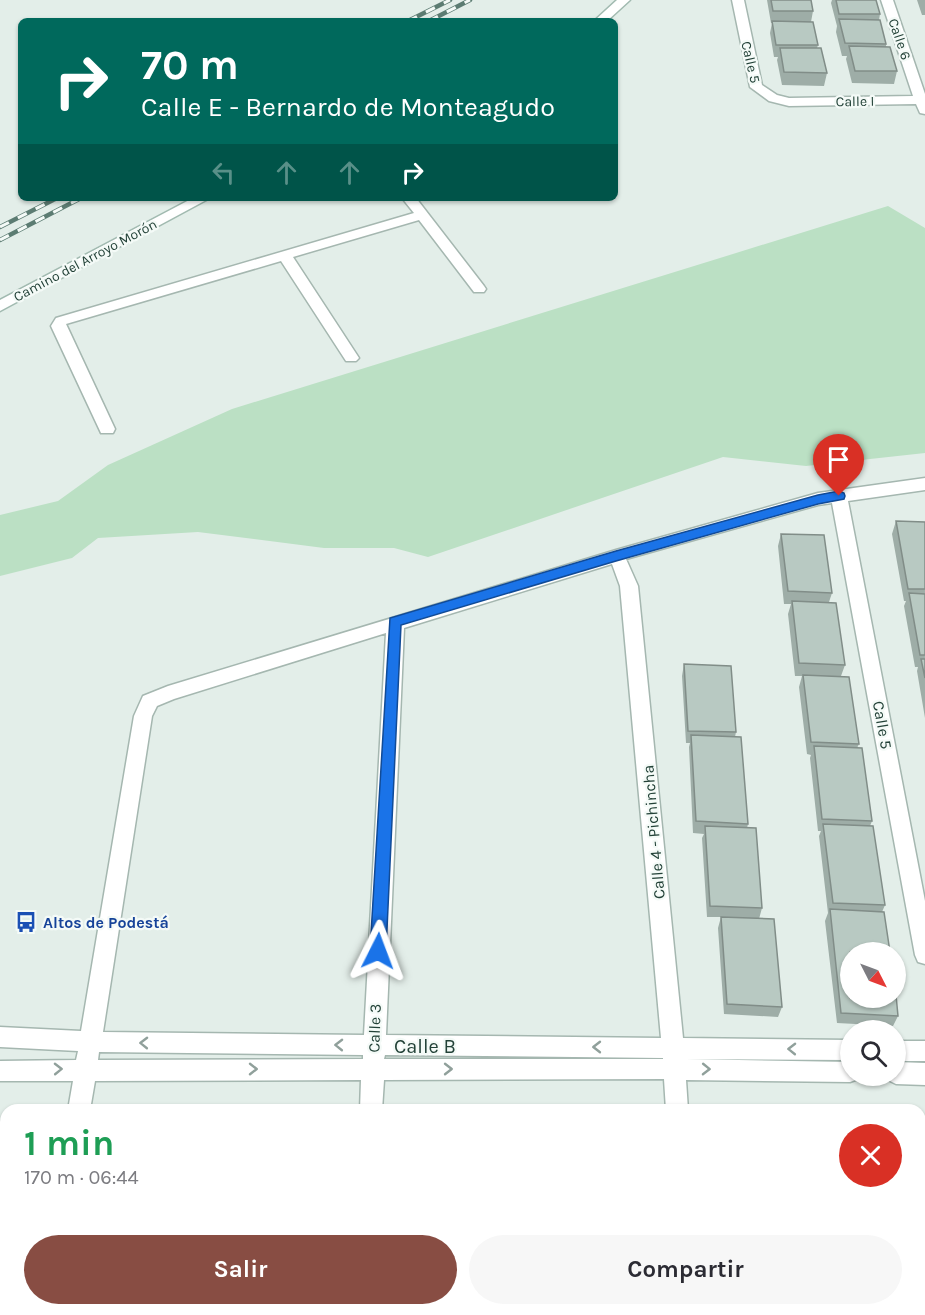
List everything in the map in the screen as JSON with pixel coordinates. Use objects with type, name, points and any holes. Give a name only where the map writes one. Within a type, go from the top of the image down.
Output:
[{"type":"street","points":[[603,18],[624,0]]},
{"type":"street","name":"Calle 5","points":[[738,0],[756,87],[772,98],[789,102]]},
{"type":"street","name":"Calle 6","points":[[887,0],[923,106]]},
{"type":"street","name":"Calle I","points":[[789,102],[923,106]]},
{"type":"street","name":"Camino del Arroyo Morón","points":[[0,306],[197,201]]},
{"type":"street","points":[[411,201],[479,289]]},
{"type":"street","points":[[107,429],[58,326],[62,321],[422,215]]},
{"type":"street","points":[[284,255],[351,358]]},
{"type":"street","points":[[80,1104],[143,716],[150,701],[168,693],[395,622],[818,499],[925,484]]},
{"type":"street","name":"Calle 5","points":[[839,496],[925,955]]},
{"type":"street","name":"Calle 4 - Pichincha","points":[[616,556],[626,573],[629,586],[677,1104]]},
{"type":"street","name":"Calle 3","points":[[371,1104],[395,622]]},
{"type":"street","name":"Calle B","points":[[0,1038],[91,1042],[373,1046],[674,1058],[840,1071]]},
{"type":"street","name":"Calle B","points":[[0,1071],[373,1069],[840,1050]]},
{"type":"street","points":[[906,1051],[925,1052]]},
{"type":"street","points":[[906,1073],[925,1074]]},
{"type":"green space","points":[[888,206],[925,228],[925,453],[806,466],[723,457],[428,557],[394,548],[324,548],[198,532],[98,538],[72,558],[0,576],[0,515],[58,501],[108,465],[232,409]]},
{"type":"building","points":[[771,0],[811,0],[813,11],[773,11]]},
{"type":"building","points":[[836,0],[876,0],[880,14],[839,14]]},
{"type":"building","points":[[839,19],[880,20],[886,44],[845,43]]},
{"type":"building","points":[[772,21],[813,22],[818,45],[776,45]]},
{"type":"building","points":[[849,46],[890,47],[897,71],[855,71]]},
{"type":"building","points":[[780,48],[821,48],[827,73],[784,72]]},
{"type":"building","points":[[896,521],[925,522],[925,589],[908,589]]},
{"type":"building","points":[[781,534],[824,535],[832,593],[788,591]]},
{"type":"building","points":[[909,593],[925,594],[925,655],[920,655]]},
{"type":"building","points":[[792,601],[836,603],[845,665],[799,663]]},
{"type":"building","points":[[921,659],[925,659],[925,678]]},
{"type":"building","points":[[684,664],[731,666],[736,732],[688,731]]},
{"type":"building","points":[[803,675],[849,677],[859,744],[811,742]]},
{"type":"building","points":[[691,735],[741,737],[748,824],[696,821]]},
{"type":"building","points":[[814,746],[862,748],[872,821],[822,819]]},
{"type":"building","points":[[823,824],[873,826],[885,905],[833,903]]},
{"type":"building","points":[[705,826],[756,828],[762,908],[710,906]]},
{"type":"building","points":[[830,909],[884,912],[888,942],[840,942],[840,1004]]},
{"type":"building","points":[[721,917],[774,919],[782,1007],[727,1004]]},
{"type":"building","points":[[840,1008],[897,1008],[898,1016],[841,1013]]},
{"type":"railway","points":[[414,18],[450,0]]},
{"type":"railway","points":[[435,18],[470,0]]},
{"type":"railway","points":[[0,227],[51,201]]},
{"type":"railway","points":[[0,240],[75,201]]},
{"type":"place","name":"Altos de Podestá","points":[[26,922]]},
{"type":"route","points":[[378,951],[395,622],[616,556],[818,499],[839,496]]}]
